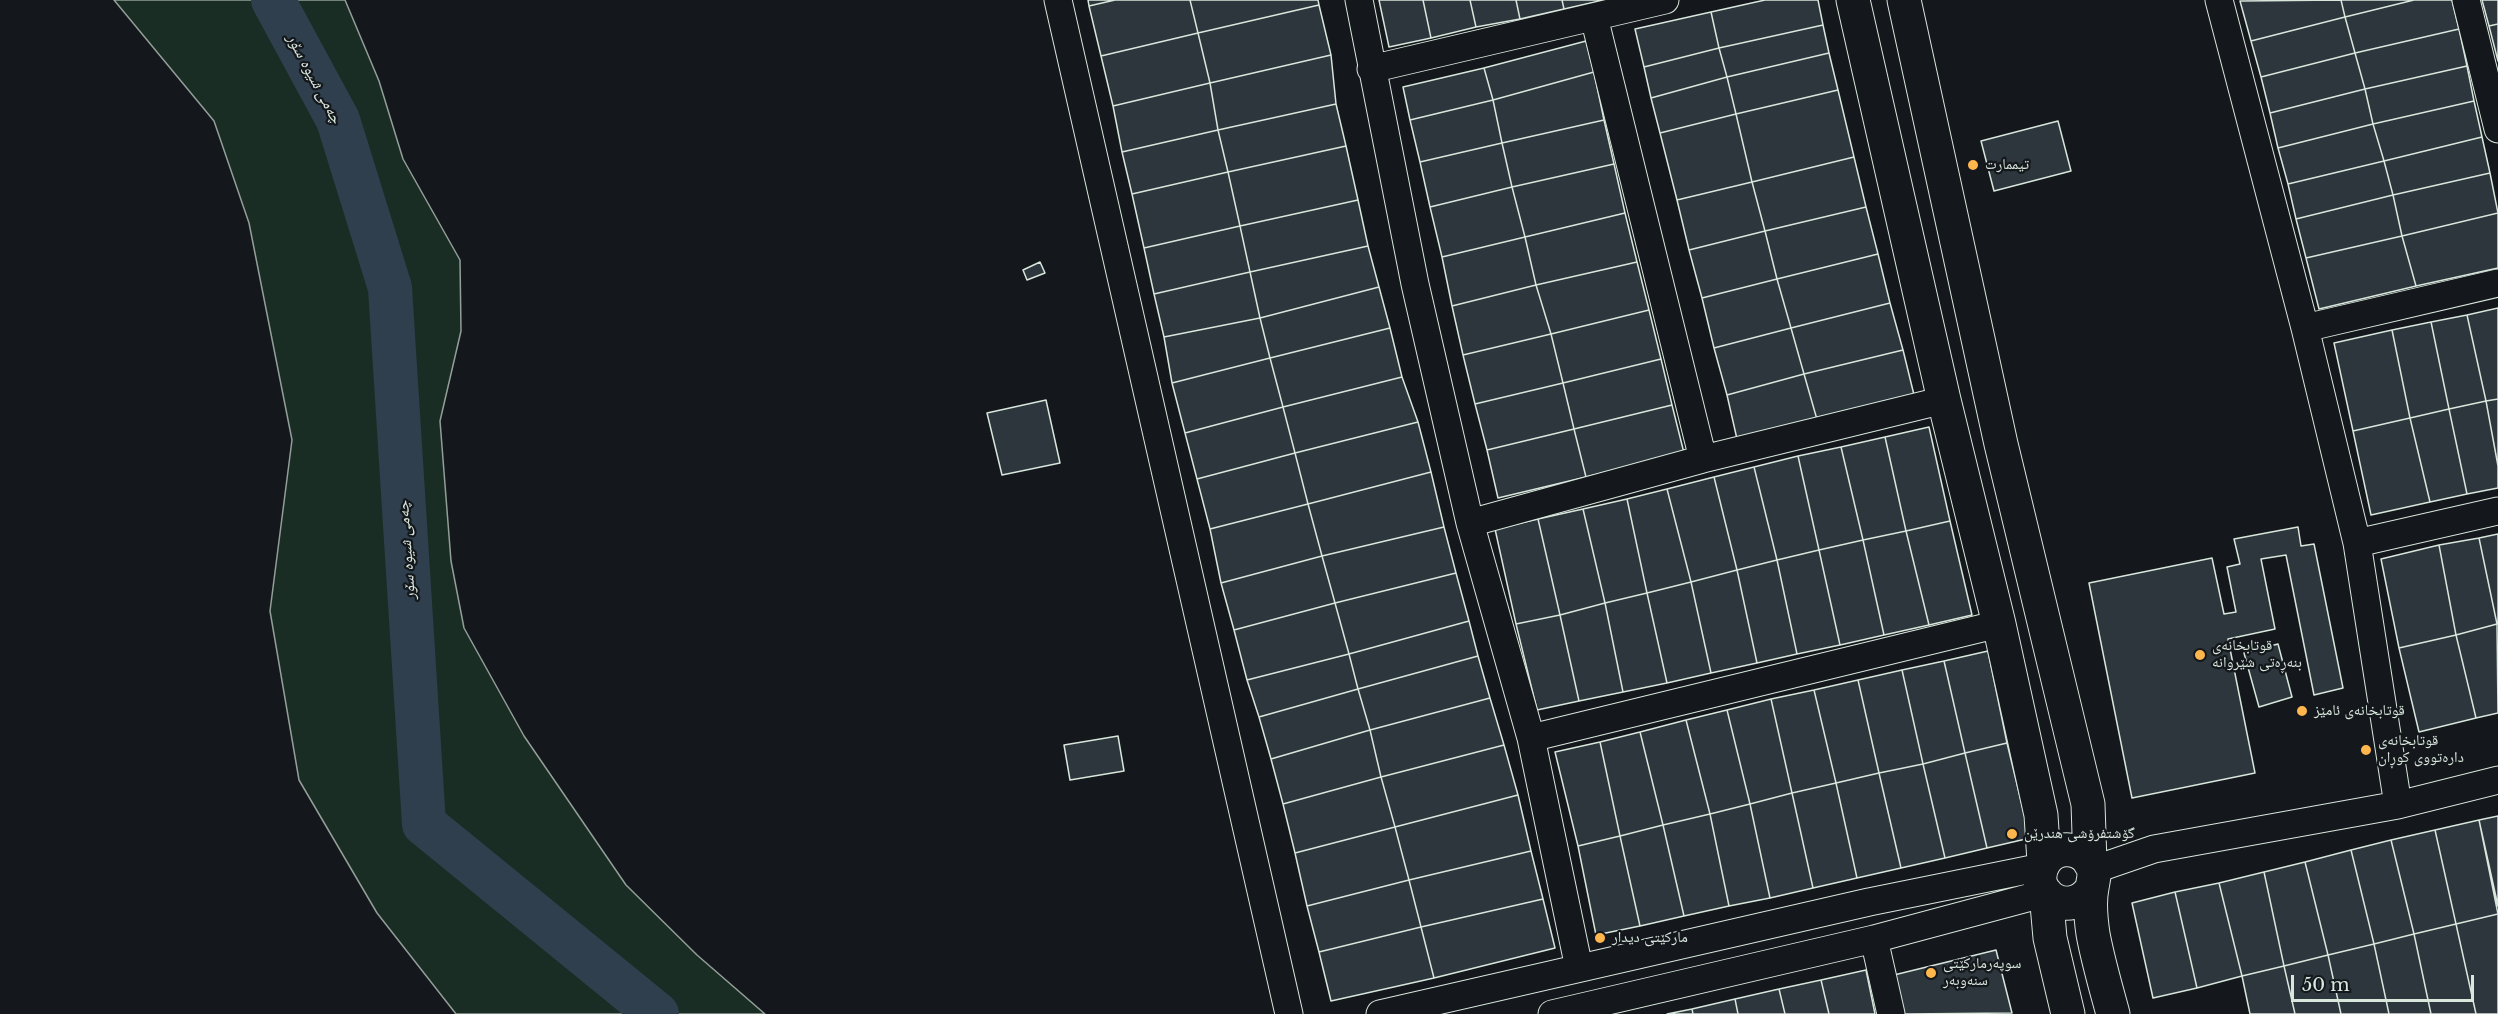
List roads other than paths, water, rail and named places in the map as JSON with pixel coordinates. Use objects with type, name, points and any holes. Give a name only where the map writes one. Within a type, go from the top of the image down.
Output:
[{"type":"main road","points":[[1853,0],[1944,400],[1999,624],[2041,815],[2050,938],[2068,1014]]},
{"type":"main road","points":[[1904,0],[2001,444],[2088,804],[2093,934],[2113,1014]]},
{"type":"main road","points":[[2067,850],[2080,853],[2092,874],[2084,898],[2071,903],[2057,902],[2044,874],[2054,853],[2067,850]]},
{"type":"street","points":[[1058,0],[1288,1014]]},
{"type":"street","points":[[1359,0],[1415,284],[1470,523],[1531,738],[1579,968]]},
{"type":"street","points":[[1371,69],[1665,0]]},
{"type":"street","points":[[2219,0],[2305,328],[2357,543],[2398,805]]},
{"type":"street","points":[[2466,0],[2498,129]]},
{"type":"street","points":[[1594,17],[1703,459]]},
{"type":"street","points":[[2305,328],[2498,283]]},
{"type":"street","points":[[1470,523],[1703,459],[1944,400]]},
{"type":"street","points":[[2357,543],[2498,510]]},
{"type":"street","points":[[1531,738],[1999,624]]},
{"type":"street","points":[[2092,874],[2154,849],[2398,805],[2498,780]]},
{"type":"street","points":[[1552,1014],[1874,939],[2044,874]]},
{"type":"street","points":[[1380,1014],[1857,904],[2044,874]]},
{"type":"street","points":[[1874,939],[1891,1014]]},
{"type":"waterway","name":"چەمی شیوە سۆر","points":[[273,0],[338,120],[390,288],[424,824],[657,1014]]},
{"type":"place","name":"تیممارت","points":[[1973,165]]},
{"type":"place","name":"قوتابخانەی بنەڕەتی شێروانە","points":[[2200,655]]},
{"type":"place","name":"قوتابخانەی ئامێز","points":[[2302,711]]},
{"type":"place","name":"قوتابخانەی دارەتووی کوڕان","points":[[2366,750]]},
{"type":"place","name":"گۆشتفرۆشی هندرێن","points":[[2012,834]]},
{"type":"place","name":"مارکێتی دیدار","points":[[1600,938]]},
{"type":"place","name":"سوپەرمارکێتی سنەوبەر","points":[[1931,973]]}]
